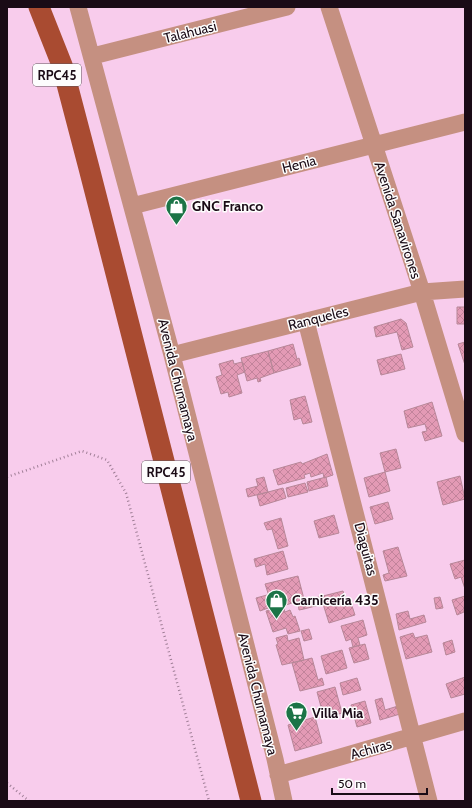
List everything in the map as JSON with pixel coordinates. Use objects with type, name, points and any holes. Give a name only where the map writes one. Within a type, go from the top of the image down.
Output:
[{"type":"main road","name":"RPC45","points":[[30,7],[82,143]]},
{"type":"main road","name":"RPC45","points":[[39,7],[62,66],[108,240],[250,801]]},
{"type":"street","name":"Avenida Chumamaya","points":[[78,7],[93,56],[172,355],[284,801]]},
{"type":"street","name":"Talahuasi","points":[[93,56],[287,7]]},
{"type":"street","name":"Avenida Sanavirones","points":[[329,7],[422,292],[465,434]]},
{"type":"street","name":"Henia","points":[[132,206],[465,122]]},
{"type":"street","name":"Ranqueles","points":[[172,355],[422,292],[465,289]]},
{"type":"street","name":"Diaguitas","points":[[306,321],[414,736],[429,801]]},
{"type":"street","name":"Achiras","points":[[278,775],[465,721]]},
{"type":"path","points":[[7,478],[82,451],[107,460],[126,493],[209,801]]},
{"type":"path","points":[[7,783],[29,801]]},
{"type":"building","points":[[457,307],[465,307],[465,324],[457,324]]},
{"type":"building","points":[[401,319],[406,323],[413,347],[402,350],[397,332],[376,337],[374,327]]},
{"type":"building","points":[[465,342],[465,365],[458,344]]},
{"type":"building","points":[[293,344],[297,359],[299,358],[301,365],[274,373],[268,351]]},
{"type":"building","points":[[268,351],[274,373],[260,378],[261,381],[258,382],[257,378],[247,381],[241,358]]},
{"type":"building","points":[[401,354],[405,369],[381,375],[377,360]]},
{"type":"building","points":[[233,360],[234,364],[242,362],[245,372],[237,375],[242,393],[229,397],[228,392],[221,394],[216,377],[222,375],[219,364]]},
{"type":"building","points":[[305,396],[312,422],[303,424],[301,418],[294,420],[290,400]]},
{"type":"building","points":[[432,402],[442,436],[425,441],[422,432],[427,431],[425,424],[408,428],[404,411]]},
{"type":"building","points":[[396,449],[401,468],[385,472],[380,453]]},
{"type":"building","points":[[327,454],[333,475],[324,478],[323,473],[311,477],[310,473],[304,475],[305,478],[278,485],[273,470],[301,462],[302,464]]},
{"type":"building","points":[[385,472],[390,491],[369,497],[364,478]]},
{"type":"building","points":[[460,476],[465,499],[443,505],[437,482]]},
{"type":"building","points":[[264,477],[268,492],[248,497],[246,489],[258,486],[256,479]]},
{"type":"building","points":[[326,477],[328,486],[309,491],[307,482]]},
{"type":"building","points":[[305,483],[308,492],[288,497],[286,488]]},
{"type":"building","points":[[283,488],[286,498],[260,506],[257,495]]},
{"type":"building","points":[[388,502],[393,519],[375,524],[370,507]]},
{"type":"building","points":[[334,515],[339,533],[319,538],[314,521]]},
{"type":"building","points":[[281,518],[288,546],[278,549],[272,529],[267,530],[264,523]]},
{"type":"building","points":[[398,547],[407,576],[385,581],[383,575],[389,573],[383,551]]},
{"type":"building","points":[[283,551],[288,569],[267,575],[265,564],[256,567],[254,559]]},
{"type":"building","points":[[465,560],[465,589],[461,577],[455,579],[450,564]]},
{"type":"building","points":[[298,576],[304,599],[286,605],[283,596],[270,599],[265,584]]},
{"type":"building","points":[[343,591],[348,605],[352,606],[355,615],[329,623],[323,604],[304,609],[303,601]]},
{"type":"building","points":[[267,595],[271,607],[260,611],[256,598]]},
{"type":"building","points":[[465,596],[464,612],[457,615],[452,600]]},
{"type":"building","points":[[440,597],[443,608],[436,609],[434,598]]},
{"type":"building","points":[[303,601],[304,609],[299,610],[298,603]]},
{"type":"building","points":[[283,606],[285,612],[290,610],[293,617],[295,616],[300,631],[288,634],[286,628],[273,632],[266,611]]},
{"type":"building","points":[[408,611],[410,619],[424,615],[426,622],[399,630],[396,614]]},
{"type":"building","points":[[363,620],[367,635],[358,638],[360,645],[353,647],[351,639],[346,641],[341,626]]},
{"type":"building","points":[[309,629],[312,639],[304,641],[301,631]]},
{"type":"building","points":[[413,633],[415,638],[427,635],[432,652],[406,659],[400,637]]},
{"type":"building","points":[[287,635],[288,641],[299,638],[304,660],[282,665],[276,645],[278,644],[276,638]]},
{"type":"building","points":[[452,640],[455,652],[446,655],[443,643]]},
{"type":"building","points":[[365,644],[369,659],[354,663],[349,648]]},
{"type":"building","points":[[342,650],[347,668],[326,674],[321,656]]},
{"type":"building","points":[[312,658],[318,680],[322,678],[324,685],[300,691],[292,663]]},
{"type":"building","points":[[465,677],[465,694],[451,698],[446,684]]},
{"type":"building","points":[[357,678],[361,690],[343,695],[340,683]]},
{"type":"building","points":[[335,687],[342,713],[324,718],[317,692]]},
{"type":"building","points":[[382,698],[385,710],[398,706],[400,714],[380,720],[375,700]]},
{"type":"building","points":[[365,701],[371,723],[357,727],[351,705]]},
{"type":"building","points":[[315,717],[322,743],[295,751],[288,725]]},
{"type":"place","name":"GNC Franco","points":[[176,226]]},
{"type":"place","name":"Carnicería 435","points":[[276,620]]},
{"type":"place","name":"Villa Mia","points":[[297,732]]}]
